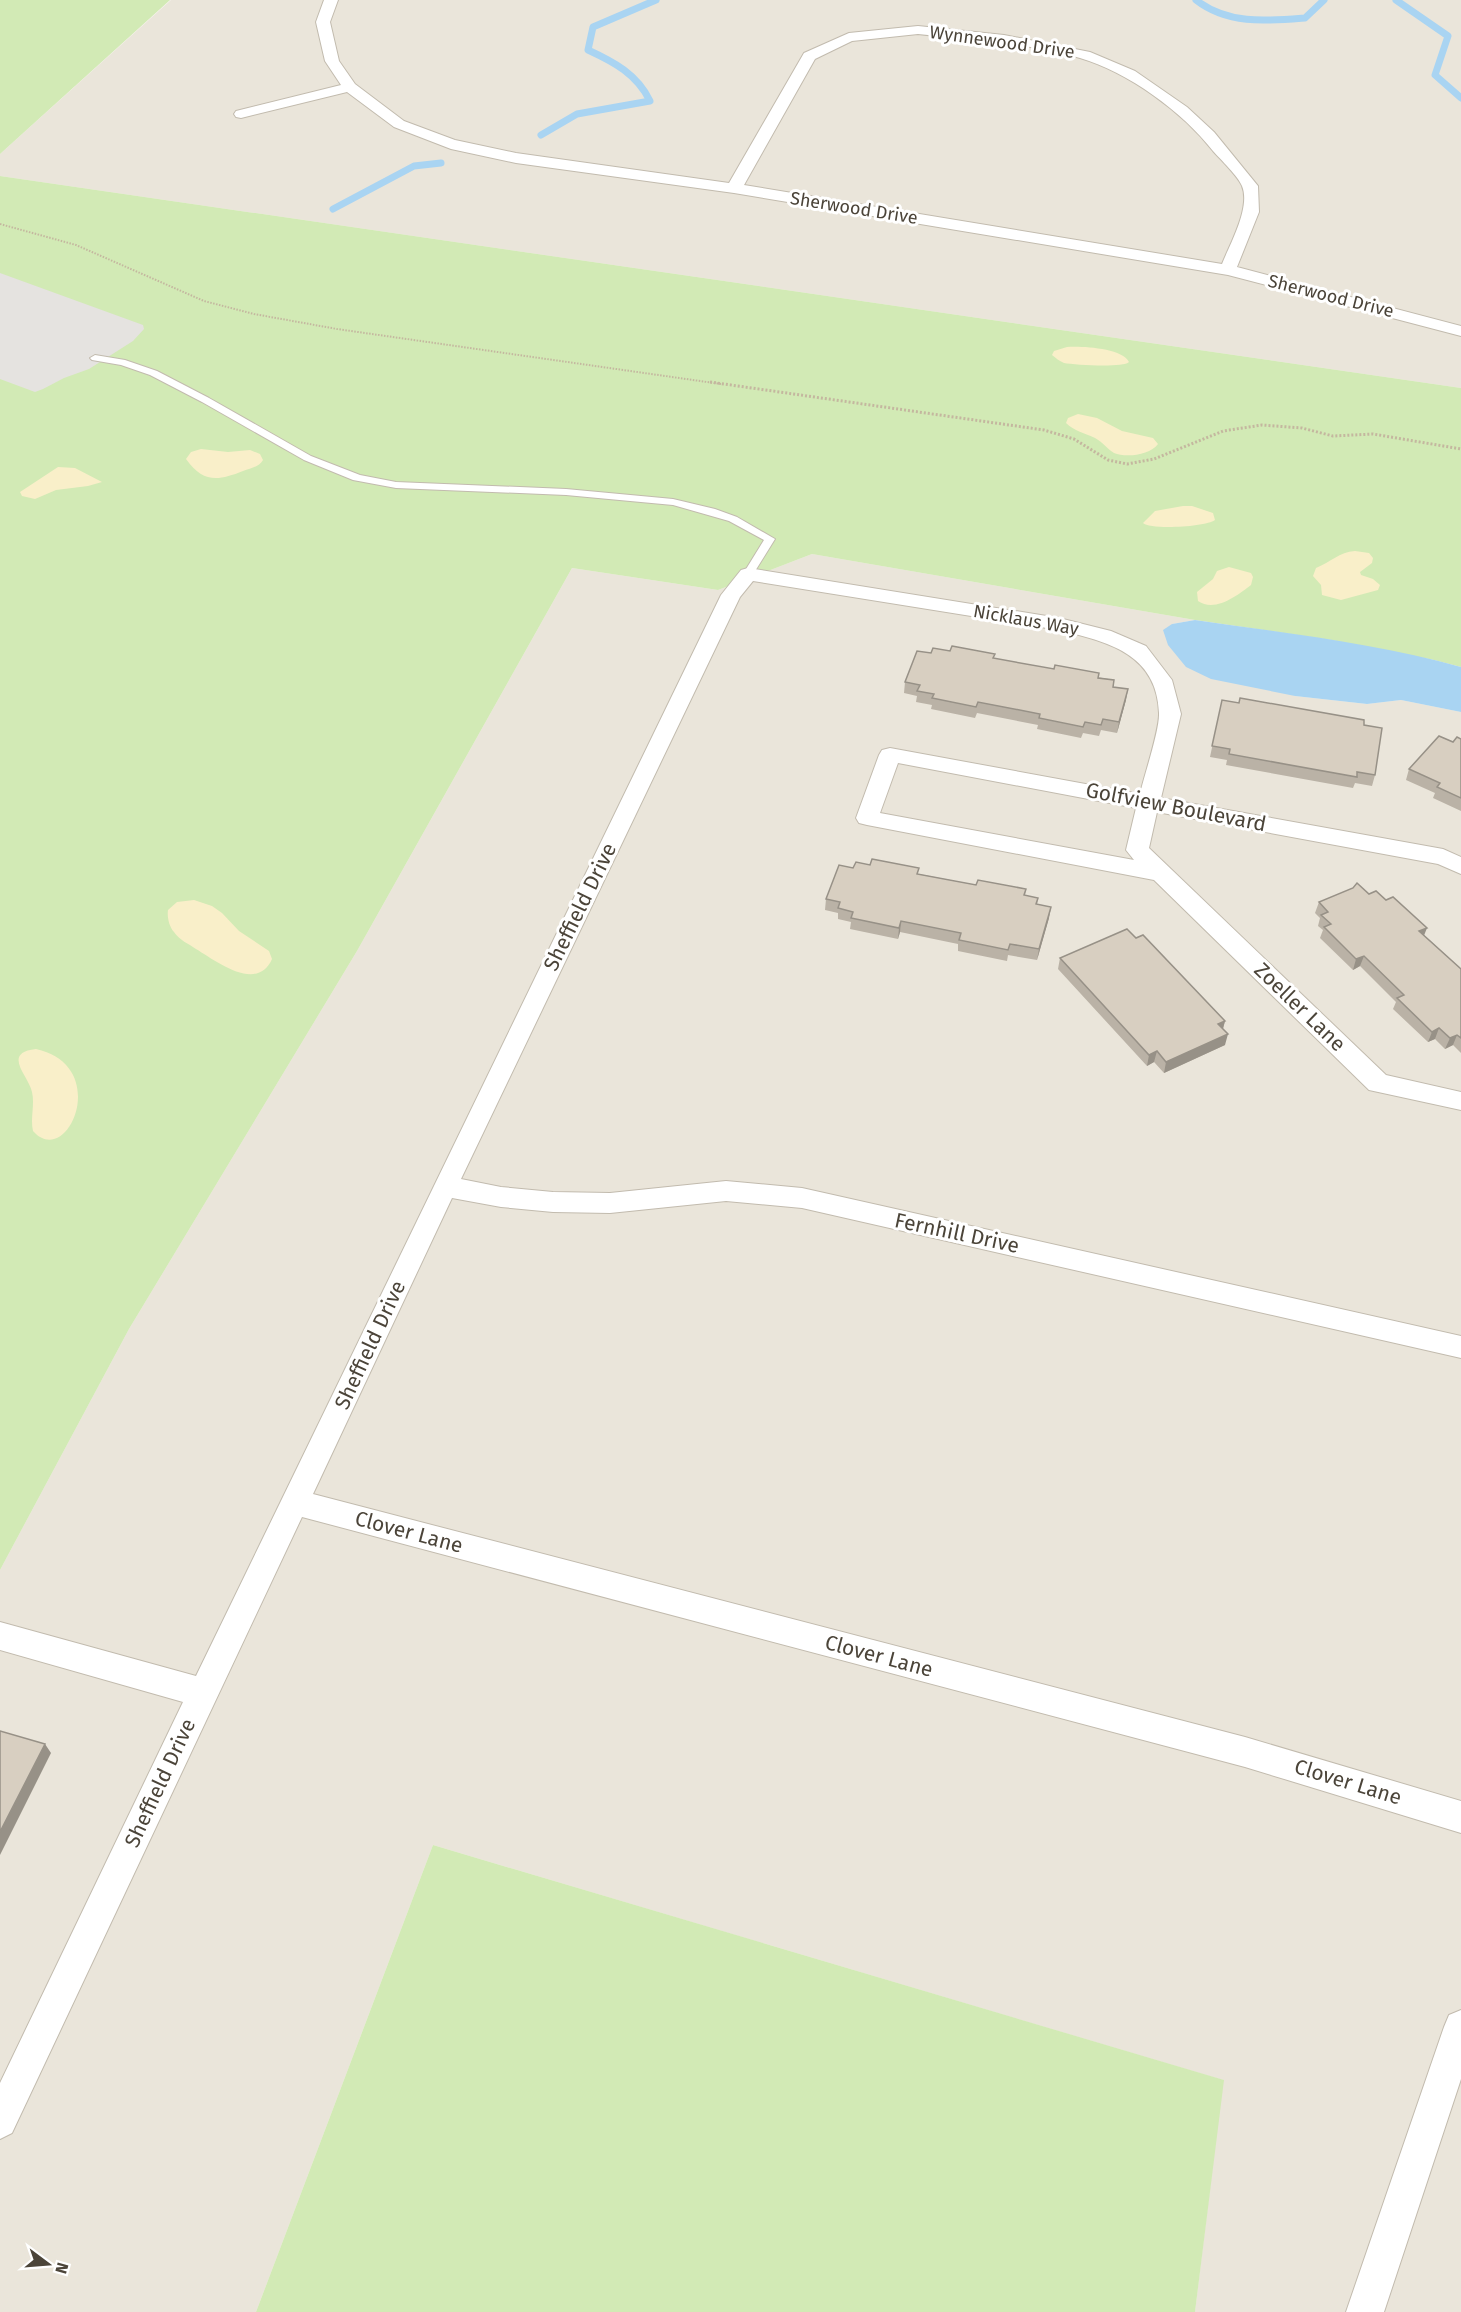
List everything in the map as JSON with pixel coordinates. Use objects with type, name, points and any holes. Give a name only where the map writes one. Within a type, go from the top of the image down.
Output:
[{"type":"street","name":"Sherwood Drive","points":[[331,0],[324,22],[332,61],[350,87],[399,124],[451,144],[516,158],[734,188],[1228,270],[1461,331]]},
{"type":"street","name":"Wynnewood Drive","points":[[734,188],[809,56],[849,37],[918,30],[1004,39],[1085,54],[1130,74],[1182,110],[1209,135],[1250,186],[1251,212],[1228,270]]},
{"type":"street","points":[[241,114],[350,87]]},
{"type":"street","name":"Nicklaus Way","points":[[748,574],[1059,624],[1104,635],[1139,650],[1162,680],[1170,714],[1147,802]]},
{"type":"street","name":"Sheffield Drive","points":[[0,2121],[730,596],[748,574]]},
{"type":"street","name":"Golfview Boulevard","points":[[1160,873],[867,818],[890,755],[1443,857],[1461,866]]},
{"type":"street","name":"Zoeller Lane","points":[[1147,802],[1137,850],[1378,1083],[1461,1101]]},
{"type":"street","name":"Fernhill Drive","points":[[446,1186],[501,1197],[553,1202],[610,1203],[726,1191],[802,1198],[1461,1347]]},
{"type":"street","name":"Clover Lane","points":[[295,1502],[1245,1752],[1461,1816]]},
{"type":"street","points":[[0,1636],[203,1693]]},
{"type":"street","points":[[1365,2312],[1461,2027]]},
{"type":"lane","points":[[94,358],[124,362],[143,370],[223,410],[321,464],[362,479],[414,486],[621,496],[672,502],[711,511],[733,519],[770,539],[748,574]]},
{"type":"path","points":[[0,224],[76,245],[181,293],[254,314],[337,329],[1044,430],[1074,439],[1102,457],[1120,463],[1154,459],[1210,435],[1262,425],[1302,428],[1333,436],[1373,434],[1461,449]]},
{"type":"shaded area","points":[[171,0],[1461,0],[1461,388],[0,176],[0,154]]},
{"type":"shaded area","points":[[0,273],[143,325],[144,329],[133,341],[89,369],[35,392],[0,379]]},
{"type":"shaded area","points":[[812,554],[1195,620],[1172,624],[1295,696],[1367,704],[1401,700],[1461,712],[1461,2312],[1195,2312],[1223,2080],[433,1845],[256,2312],[0,2312],[0,1570],[129,1329],[357,951],[572,568],[718,590]]},
{"type":"green space","points":[[0,0],[170,0],[0,154]]},
{"type":"green space","points":[[0,176],[1461,388],[1461,667],[1331,640],[1195,620],[812,554],[718,590],[572,568],[357,951],[129,1329],[0,1570]]},
{"type":"green space","points":[[433,1845],[1224,2080],[1195,2312],[256,2312]]},
{"type":"sand","points":[[1067,347],[1110,351],[1125,357],[1129,362],[1109,365],[1078,365],[1064,363],[1052,355],[1054,351]]},
{"type":"sand","points":[[1078,414],[1097,418],[1122,431],[1153,438],[1158,444],[1149,451],[1138,454],[1114,453],[1098,440],[1066,423],[1068,418]]},
{"type":"sand","points":[[201,449],[228,452],[250,450],[260,454],[263,460],[257,466],[226,477],[212,478],[192,467],[186,459],[191,452]]},
{"type":"sand","points":[[58,467],[75,468],[102,482],[56,490],[35,499],[22,496],[20,492]]},
{"type":"sand","points":[[1192,506],[1213,513],[1215,520],[1178,527],[1143,523],[1155,511]]},
{"type":"sand","points":[[1355,551],[1369,553],[1373,558],[1372,563],[1360,572],[1361,575],[1373,579],[1380,585],[1378,590],[1341,600],[1322,595],[1321,585],[1313,576],[1316,568],[1340,555]]},
{"type":"sand","points":[[1229,567],[1251,573],[1253,577],[1251,585],[1233,598],[1219,604],[1205,604],[1198,601],[1197,592],[1213,579],[1217,571]]},
{"type":"sand","points":[[194,900],[212,906],[239,931],[269,951],[272,959],[265,969],[247,974],[236,971],[184,942],[172,930],[168,910],[177,902]]},
{"type":"sand","points":[[36,1049],[59,1059],[73,1074],[78,1093],[76,1111],[69,1127],[59,1137],[46,1139],[33,1131],[32,1092],[19,1060],[20,1055],[26,1051]]},
{"type":"water","points":[[1195,620],[1363,645],[1461,667],[1461,712],[1401,700],[1367,704],[1295,696],[1211,679],[1186,667],[1168,645],[1163,630],[1172,624]]},
{"type":"building","points":[[952,646],[995,654],[993,658],[1054,669],[1055,665],[1099,673],[1098,678],[1114,680],[1113,687],[1128,689],[1119,722],[1103,719],[1101,725],[1085,722],[1083,727],[1039,718],[1040,714],[978,702],[976,707],[932,698],[934,694],[917,691],[920,685],[905,682],[917,651],[931,653],[933,648],[950,651]]},
{"type":"building","points":[[1240,698],[1364,720],[1364,725],[1382,728],[1375,775],[1357,772],[1357,777],[1229,754],[1230,749],[1212,746],[1222,700],[1239,703]]},
{"type":"building","points":[[1439,736],[1453,742],[1457,737],[1461,739],[1461,798],[1437,787],[1440,783],[1409,769]]},
{"type":"building","points":[[872,859],[919,868],[917,874],[976,885],[978,880],[1026,889],[1024,895],[1038,898],[1036,904],[1051,907],[1039,949],[1010,944],[1008,950],[959,940],[961,933],[901,921],[899,928],[851,918],[853,912],[838,908],[840,902],[826,899],[839,865],[853,868],[856,862],[870,865]]},
{"type":"building","points":[[1357,883],[1369,894],[1376,891],[1386,900],[1393,897],[1427,928],[1419,931],[1461,969],[1461,1038],[1457,1035],[1450,1038],[1439,1028],[1432,1032],[1397,998],[1404,995],[1364,956],[1356,959],[1324,927],[1331,924],[1321,915],[1328,912],[1319,902],[1353,888]]},
{"type":"building","points":[[1127,929],[1136,938],[1143,935],[1225,1021],[1218,1024],[1228,1034],[1166,1062],[1157,1051],[1149,1055],[1060,958]]},
{"type":"building","points":[[0,1731],[45,1744],[0,1832]]},
{"type":"waterway","points":[[541,135],[577,114],[650,101],[632,76],[616,64],[588,50],[593,27],[656,0]]},
{"type":"waterway","points":[[1196,0],[1221,14],[1248,20],[1305,18],[1324,0]]},
{"type":"waterway","points":[[1396,0],[1448,36],[1435,75],[1461,98]]},
{"type":"waterway","points":[[333,209],[414,166],[441,163]]}]
